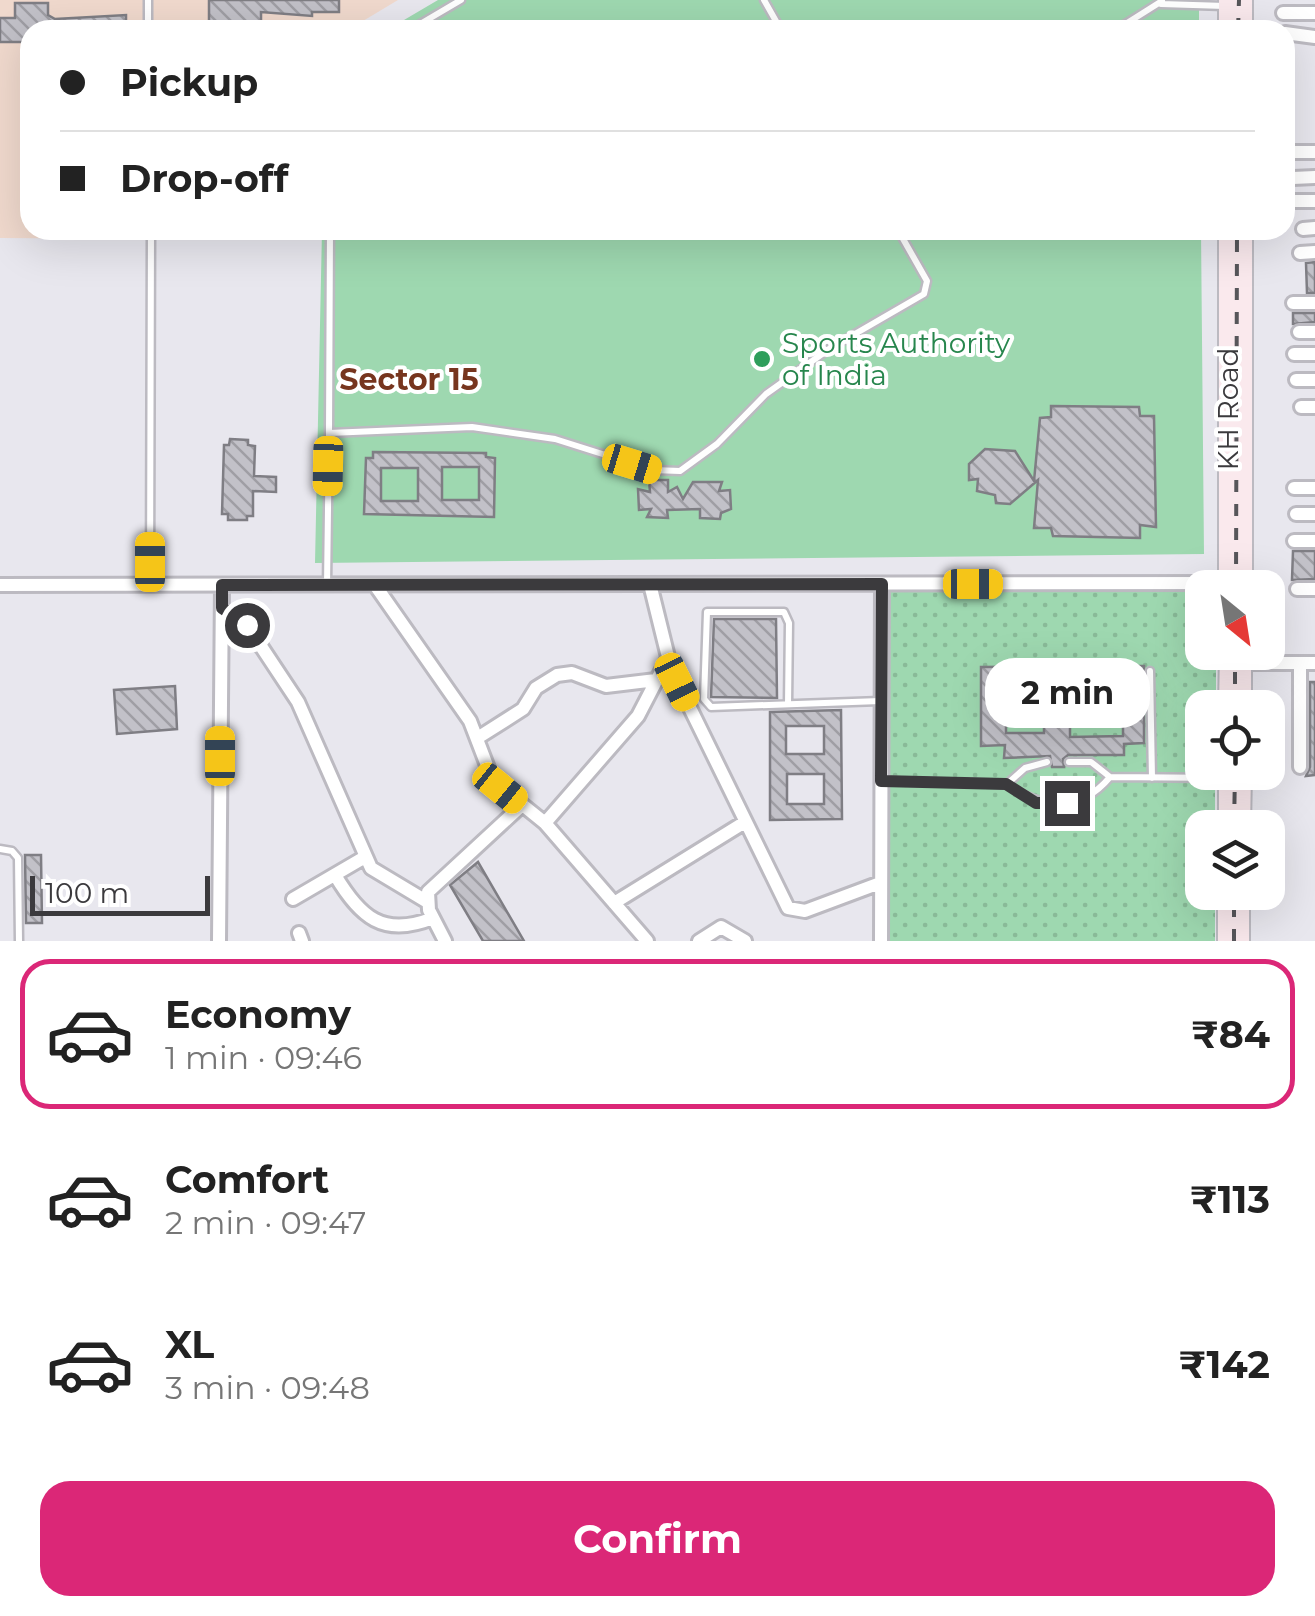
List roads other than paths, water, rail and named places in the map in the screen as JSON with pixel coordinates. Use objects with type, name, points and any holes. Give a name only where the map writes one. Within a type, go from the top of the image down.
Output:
[{"type":"main road","name":"KH Road","points":[[1228,240],[1235,570]]},
{"type":"main road","name":"KH Road","points":[[1235,570],[1243,240]]},
{"type":"main road","points":[[1227,910],[1227,941]]},
{"type":"main road","points":[[1240,910],[1240,941]]},
{"type":"street","points":[[1283,6],[1315,13]]},
{"type":"street","points":[[1300,252],[1315,252]]},
{"type":"street","points":[[1293,303],[1315,303]]},
{"type":"street","points":[[1299,332],[1315,332]]},
{"type":"street","points":[[1294,354],[1315,354]]},
{"type":"street","points":[[1296,380],[1315,380]]},
{"type":"street","points":[[1294,488],[1315,488]]},
{"type":"street","points":[[1296,514],[1315,514]]},
{"type":"street","points":[[1294,541],[1315,541]]},
{"type":"street","points":[[376,584],[479,736],[493,781],[545,822],[647,941]]},
{"type":"street","points":[[650,584],[667,660],[783,900],[795,912],[880,883]]},
{"type":"street","points":[[881,941],[882,584]]},
{"type":"street","points":[[0,585],[1185,585]]},
{"type":"street","points":[[219,941],[222,585]]},
{"type":"street","points":[[1297,589],[1315,589]]},
{"type":"street","points":[[222,608],[252,632],[306,717],[364,857],[384,879],[426,900]]},
{"type":"street","points":[[545,822],[625,732],[667,660]]},
{"type":"street","points":[[1285,662],[1315,662]]},
{"type":"street","points":[[1300,663],[1300,766]]},
{"type":"street","points":[[479,736],[523,710],[536,688],[564,673],[606,686],[656,680]]},
{"type":"street","points":[[445,941],[426,900],[428,892],[521,806]]},
{"type":"street","points":[[614,903],[745,822]]},
{"type":"street","points":[[293,899],[364,857]]},
{"type":"street","points":[[335,875],[355,907],[389,926],[400,928],[433,918]]},
{"type":"street","points":[[699,941],[721,927],[744,941]]},
{"type":"lane","points":[[427,20],[461,0]]},
{"type":"lane","points":[[1132,20],[1162,2],[1233,2]]},
{"type":"lane","points":[[150,585],[151,240]]},
{"type":"lane","points":[[327,584],[330,240]]},
{"type":"lane","points":[[329,433],[472,427],[555,439],[654,470],[680,471],[717,444],[766,394],[829,349],[924,294],[926,281],[903,240]]},
{"type":"lane","points":[[788,704],[789,622],[784,612],[706,612],[707,705],[788,704],[881,701]]},
{"type":"lane","points":[[1150,671],[1152,778]]},
{"type":"lane","points":[[1006,784],[1025,768],[1047,762]]},
{"type":"lane","points":[[1069,762],[1091,762],[1110,777],[1185,776]]},
{"type":"lane","points":[[881,781],[1006,784],[1027,800],[1049,804],[1090,797],[1110,777]]},
{"type":"lane","points":[[0,850],[12,851],[18,858],[19,941]]},
{"type":"railway","points":[[1238,20],[1239,0]]},
{"type":"railway","points":[[1236,570],[1237,240]]},
{"type":"railway","points":[[1235,670],[1235,690]]},
{"type":"railway","points":[[1234,810],[1235,790]]},
{"type":"railway","points":[[1234,910],[1234,941]]},
{"type":"place","name":"Sports Authority of India","points":[[762,359]]},
{"type":"district","name":"Sector 15","points":[[409,380]]}]
